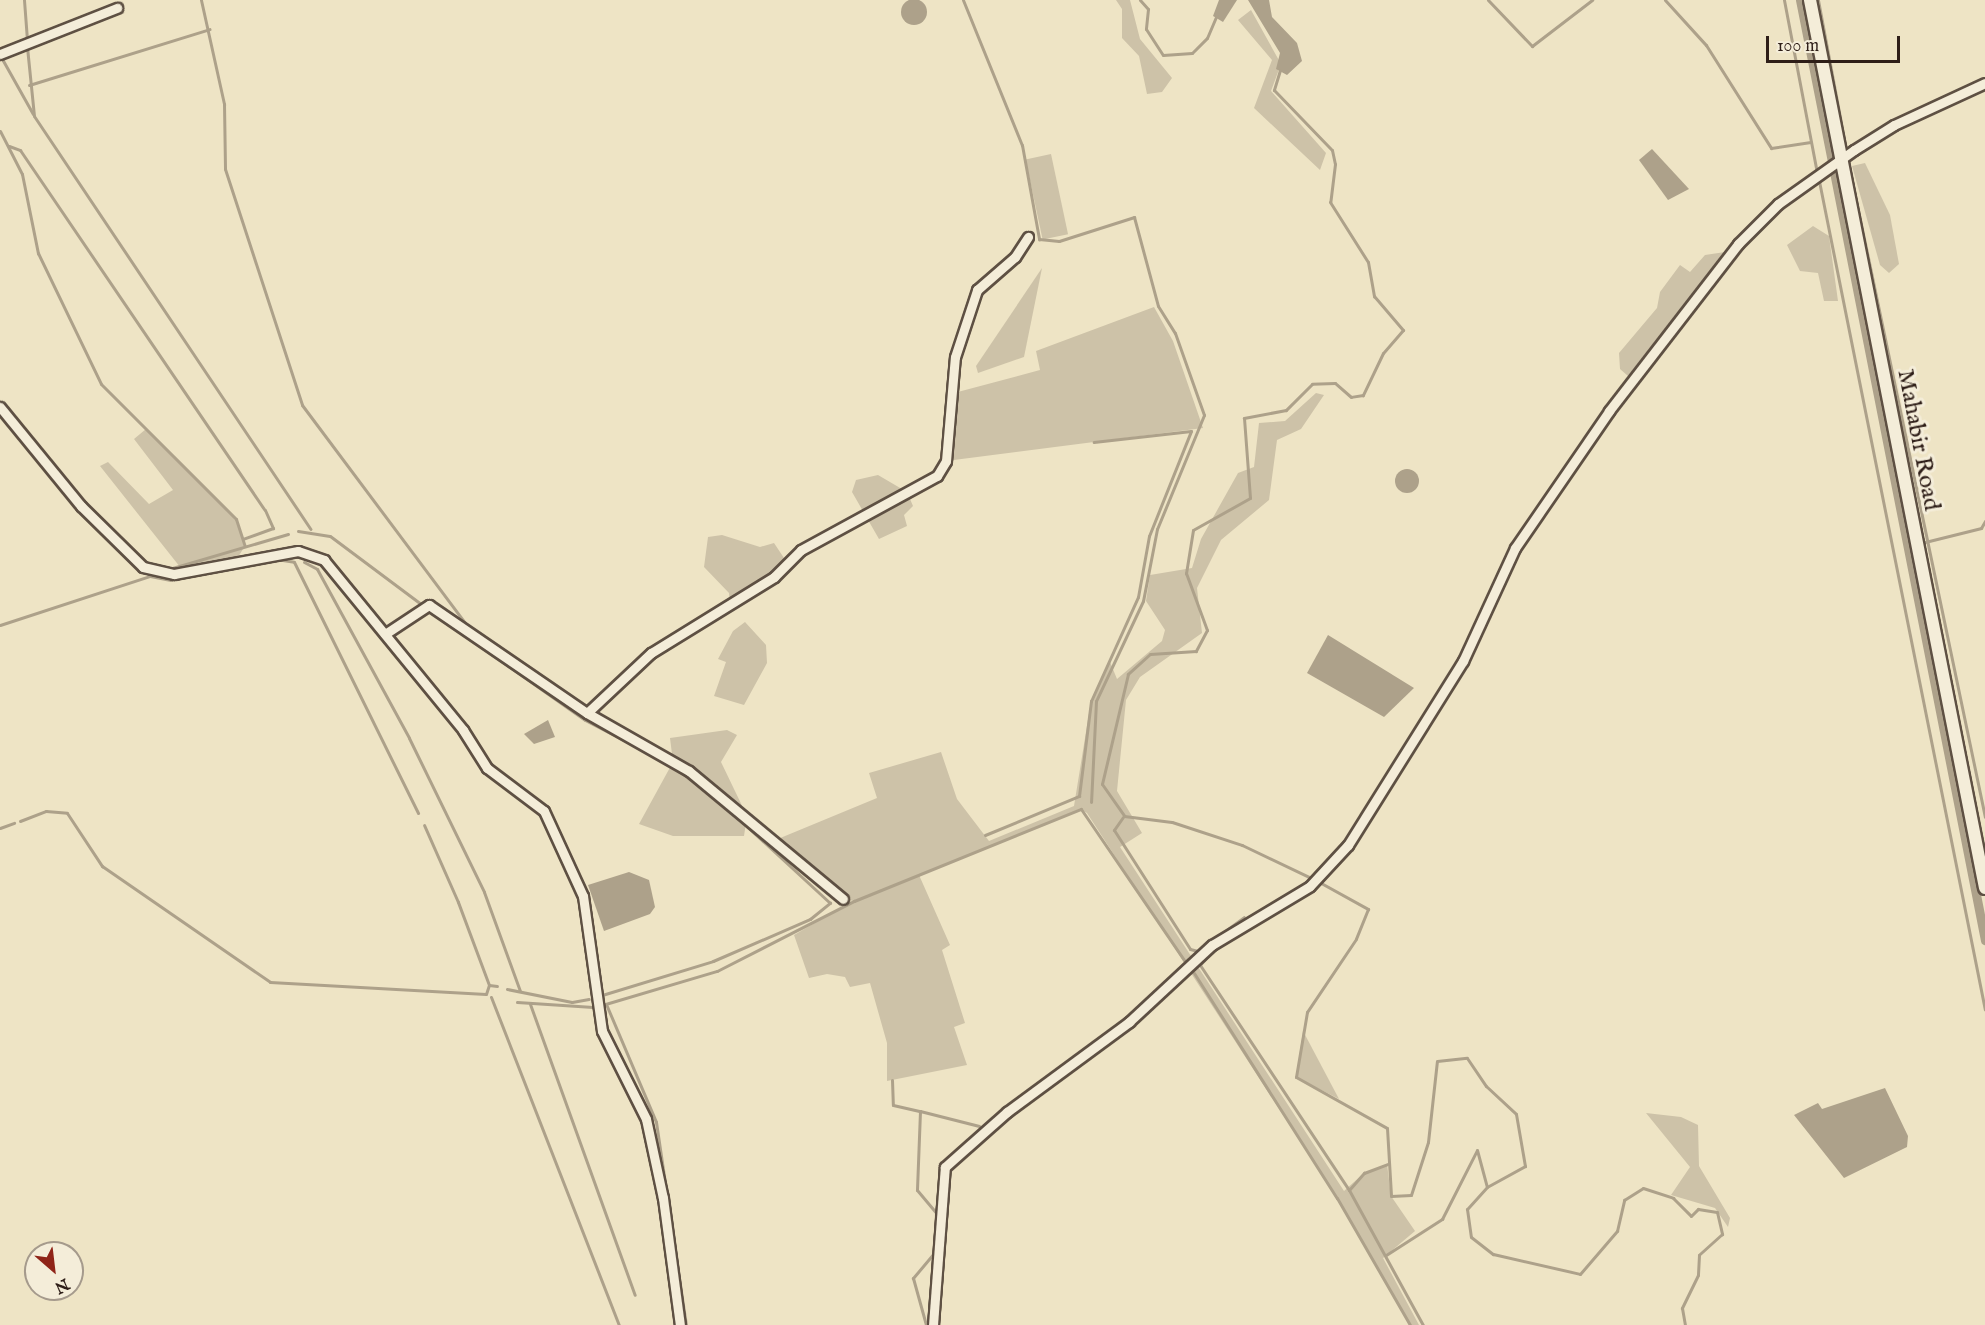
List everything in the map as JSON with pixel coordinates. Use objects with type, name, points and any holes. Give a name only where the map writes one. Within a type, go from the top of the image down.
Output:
[{"type":"street","name":"Mahabir Road","points":[[1810,0],[1985,888]]},
{"type":"street","points":[[0,54],[117,8]]},
{"type":"street","points":[[933,1325],[945,1167],[1007,1112],[1129,1022],[1212,945],[1310,886],[1348,845],[1463,661],[1515,548],[1609,411],[1738,244],[1778,204],[1894,125],[1985,83]]},
{"type":"street","points":[[587,713],[651,653],[774,577],[801,550],[937,476],[946,461],[955,357],[977,290],[1015,257],[1028,237]]},
{"type":"street","points":[[0,407],[81,506],[143,567],[174,574],[281,552],[313,554],[341,576],[385,634],[464,730],[487,768],[504,785],[537,801],[575,868],[592,932],[591,972],[602,1030],[646,1119],[656,1162],[680,1325]]},
{"type":"street","points":[[385,634],[429,605],[587,713],[688,771],[843,899]]},
{"type":"shaded area","points":[[914,-1],[923,3],[927,12],[923,21],[914,25],[905,21],[901,12],[905,3]]},
{"type":"shaded area","points":[[1116,0],[1130,0],[1140,39],[1172,78],[1162,92],[1147,94],[1139,56],[1122,38],[1122,9]]},
{"type":"shaded area","points":[[1219,0],[1237,0],[1223,22],[1213,16]]},
{"type":"shaded area","points":[[1248,0],[1269,0],[1272,17],[1297,43],[1302,61],[1287,75],[1276,69],[1280,53]]},
{"type":"shaded area","points":[[1251,10],[1281,64],[1271,91],[1326,153],[1320,170],[1254,108],[1272,60],[1238,20]]},
{"type":"shaded area","points":[[1652,149],[1689,189],[1668,200],[1639,160]]},
{"type":"shaded area","points":[[1051,154],[1068,234],[1043,240],[1026,159]]},
{"type":"shaded area","points":[[1865,163],[1890,215],[1899,264],[1889,273],[1880,265],[1852,166]]},
{"type":"shaded area","points":[[1813,226],[1829,236],[1838,301],[1824,301],[1818,273],[1800,271],[1787,245]]},
{"type":"shaded area","points":[[1725,252],[1628,376],[1620,369],[1619,353],[1657,308],[1660,292],[1680,265],[1690,272],[1705,255]]},
{"type":"shaded area","points":[[1042,268],[1024,357],[978,373],[976,366]]},
{"type":"shaded area","points":[[1154,307],[1173,341],[1203,428],[946,461],[954,393],[1040,370],[1036,351]]},
{"type":"shaded area","points":[[1316,393],[1324,395],[1301,429],[1277,440],[1269,500],[1221,540],[1197,588],[1202,633],[1140,677],[1126,700],[1117,791],[1142,833],[1120,847],[1344,1191],[1364,1173],[1387,1164],[1391,1196],[1415,1231],[1383,1258],[1419,1325],[1410,1325],[1337,1198],[1087,813],[1080,809],[919,875],[950,945],[942,950],[965,1023],[954,1027],[967,1065],[887,1081],[887,1043],[870,983],[850,987],[845,977],[827,974],[809,978],[794,935],[853,901],[843,899],[773,841],[877,798],[869,773],[941,752],[957,799],[989,841],[1074,806],[1091,701],[1110,662],[1117,679],[1162,641],[1165,630],[1146,601],[1150,575],[1192,568],[1201,539],[1238,473],[1254,467],[1259,423],[1285,421]]},
{"type":"shaded area","points":[[146,429],[236,519],[245,546],[236,560],[184,572],[100,466],[108,462],[149,504],[173,490],[134,439]]},
{"type":"shaded area","points":[[1402,469],[1412,469],[1419,476],[1419,486],[1412,493],[1402,493],[1395,486],[1395,476]]},
{"type":"shaded area","points":[[878,475],[907,492],[913,506],[904,515],[907,526],[879,539],[852,492],[856,480]]},
{"type":"shaded area","points":[[722,535],[760,547],[774,543],[788,564],[730,605],[729,593],[704,567],[708,537]]},
{"type":"shaded area","points":[[745,622],[766,645],[767,663],[744,705],[714,696],[726,662],[718,659],[733,631]]},
{"type":"shaded area","points":[[1328,635],[1414,688],[1384,717],[1307,673]]},
{"type":"shaded area","points":[[548,720],[555,737],[534,744],[524,734]]},
{"type":"shaded area","points":[[727,730],[737,735],[721,762],[747,816],[744,836],[673,836],[639,824],[673,762],[670,738]]},
{"type":"shaded area","points":[[629,872],[649,880],[655,907],[650,914],[604,931],[588,885]]},
{"type":"shaded area","points":[[1303,1031],[1339,1099],[1296,1077]]},
{"type":"shaded area","points":[[1885,1088],[1908,1136],[1907,1147],[1844,1178],[1794,1115],[1818,1103],[1822,1109]]},
{"type":"shaded area","points":[[1646,1113],[1681,1117],[1698,1125],[1699,1166],[1730,1218],[1728,1227],[1715,1208],[1671,1195],[1690,1167]]},
{"type":"waterway","points":[[24,0],[27,40]]},
{"type":"waterway","points":[[201,0],[224,104],[225,169],[302,405],[469,628]]},
{"type":"waterway","points":[[963,0],[1022,145],[1039,239],[1059,241],[1134,217],[1158,306],[1175,333],[1204,415],[1157,529],[1143,601],[1096,701],[1091,802]]},
{"type":"waterway","points":[[1140,0],[1148,9],[1146,29],[1163,55],[1192,53],[1207,38],[1217,15]]},
{"type":"waterway","points":[[1488,0],[1532,46],[1592,0]]},
{"type":"waterway","points":[[1665,0],[1706,45],[1771,148],[1811,142]]},
{"type":"waterway","points":[[1784,0],[1816,168]]},
{"type":"waterway","points":[[1800,0],[1832,162]]},
{"type":"waterway","points":[[1818,0],[1846,150]]},
{"type":"waterway","points":[[29,85],[210,29]]},
{"type":"waterway","points":[[27,47],[34,116],[310,529]]},
{"type":"waterway","points":[[1,57],[33,114]]},
{"type":"waterway","points":[[1280,70],[1274,90],[1332,150],[1335,164],[1330,202],[1368,262],[1374,296],[1403,330],[1383,353],[1363,395],[1351,397],[1335,383],[1312,384],[1286,410],[1244,418],[1250,498],[1193,530],[1186,573],[1207,630],[1196,651],[1150,654],[1128,674],[1102,784],[1124,816],[1172,822],[1242,845],[1309,877]]},
{"type":"waterway","points":[[0,131],[22,174],[38,253],[101,384],[236,519],[245,546]]},
{"type":"waterway","points":[[9,146],[20,150],[265,510],[273,528],[243,539]]},
{"type":"waterway","points":[[1848,162],[1985,817]]},
{"type":"waterway","points":[[1834,172],[1985,940]]},
{"type":"waterway","points":[[1819,181],[1985,1010]]},
{"type":"waterway","points":[[985,835],[1079,796],[1091,701],[1138,597],[1149,536],[1191,431],[1094,442]]},
{"type":"waterway","points":[[1925,542],[1981,528],[1985,521]]},
{"type":"waterway","points":[[298,531],[330,536],[421,604]]},
{"type":"waterway","points":[[169,569],[288,534]]},
{"type":"waterway","points":[[276,559],[294,562],[418,813]]},
{"type":"waterway","points":[[304,562],[317,569],[409,738],[484,892],[520,991]]},
{"type":"waterway","points":[[0,625],[150,576],[171,580],[208,572]]},
{"type":"waterway","points":[[430,611],[585,720],[643,750]]},
{"type":"waterway","points":[[667,763],[699,785]]},
{"type":"waterway","points":[[602,995],[713,961],[810,919],[830,903],[727,808]]},
{"type":"waterway","points":[[602,1005],[717,971],[854,901],[1081,809],[1186,963]]},
{"type":"waterway","points":[[20,821],[46,811],[67,813],[102,866],[270,982],[486,994],[489,985],[458,902],[424,825]]},
{"type":"waterway","points":[[1123,817],[1114,830],[1190,949],[1198,951],[1244,917]]},
{"type":"waterway","points":[[0,828],[14,823]]},
{"type":"waterway","points":[[1321,883],[1368,909],[1356,939],[1307,1012],[1296,1077],[1387,1128],[1391,1196],[1411,1195],[1428,1142],[1437,1061],[1467,1058],[1486,1086],[1516,1114],[1525,1166],[1487,1187],[1467,1209],[1471,1237],[1493,1254],[1580,1274],[1617,1231],[1624,1200],[1643,1188],[1673,1198],[1691,1216],[1698,1209],[1717,1212],[1722,1234],[1699,1255],[1698,1275],[1682,1308],[1685,1325]]},
{"type":"waterway","points":[[1216,947],[1200,965],[1349,1190],[1423,1325]]},
{"type":"waterway","points":[[1194,973],[1337,1198],[1410,1325]]},
{"type":"waterway","points":[[489,985],[497,986]]},
{"type":"waterway","points":[[507,989],[572,1002],[589,999]]},
{"type":"waterway","points":[[491,997],[619,1325]]},
{"type":"waterway","points":[[517,1002],[593,1007]]},
{"type":"waterway","points":[[530,1004],[635,1295]]},
{"type":"waterway","points":[[606,1004],[656,1122],[686,1325]]},
{"type":"waterway","points":[[892,1080],[893,1105],[920,1111],[917,1190],[936,1213],[934,1253],[913,1278],[926,1325]]},
{"type":"waterway","points":[[936,1211],[943,1163],[1021,1095]]},
{"type":"waterway","points":[[920,1111],[979,1126]]},
{"type":"waterway","points":[[1386,1255],[1442,1219],[1477,1150],[1487,1187]]},
{"type":"waterway","points":[[1349,1190],[1364,1173],[1387,1164]]}]
